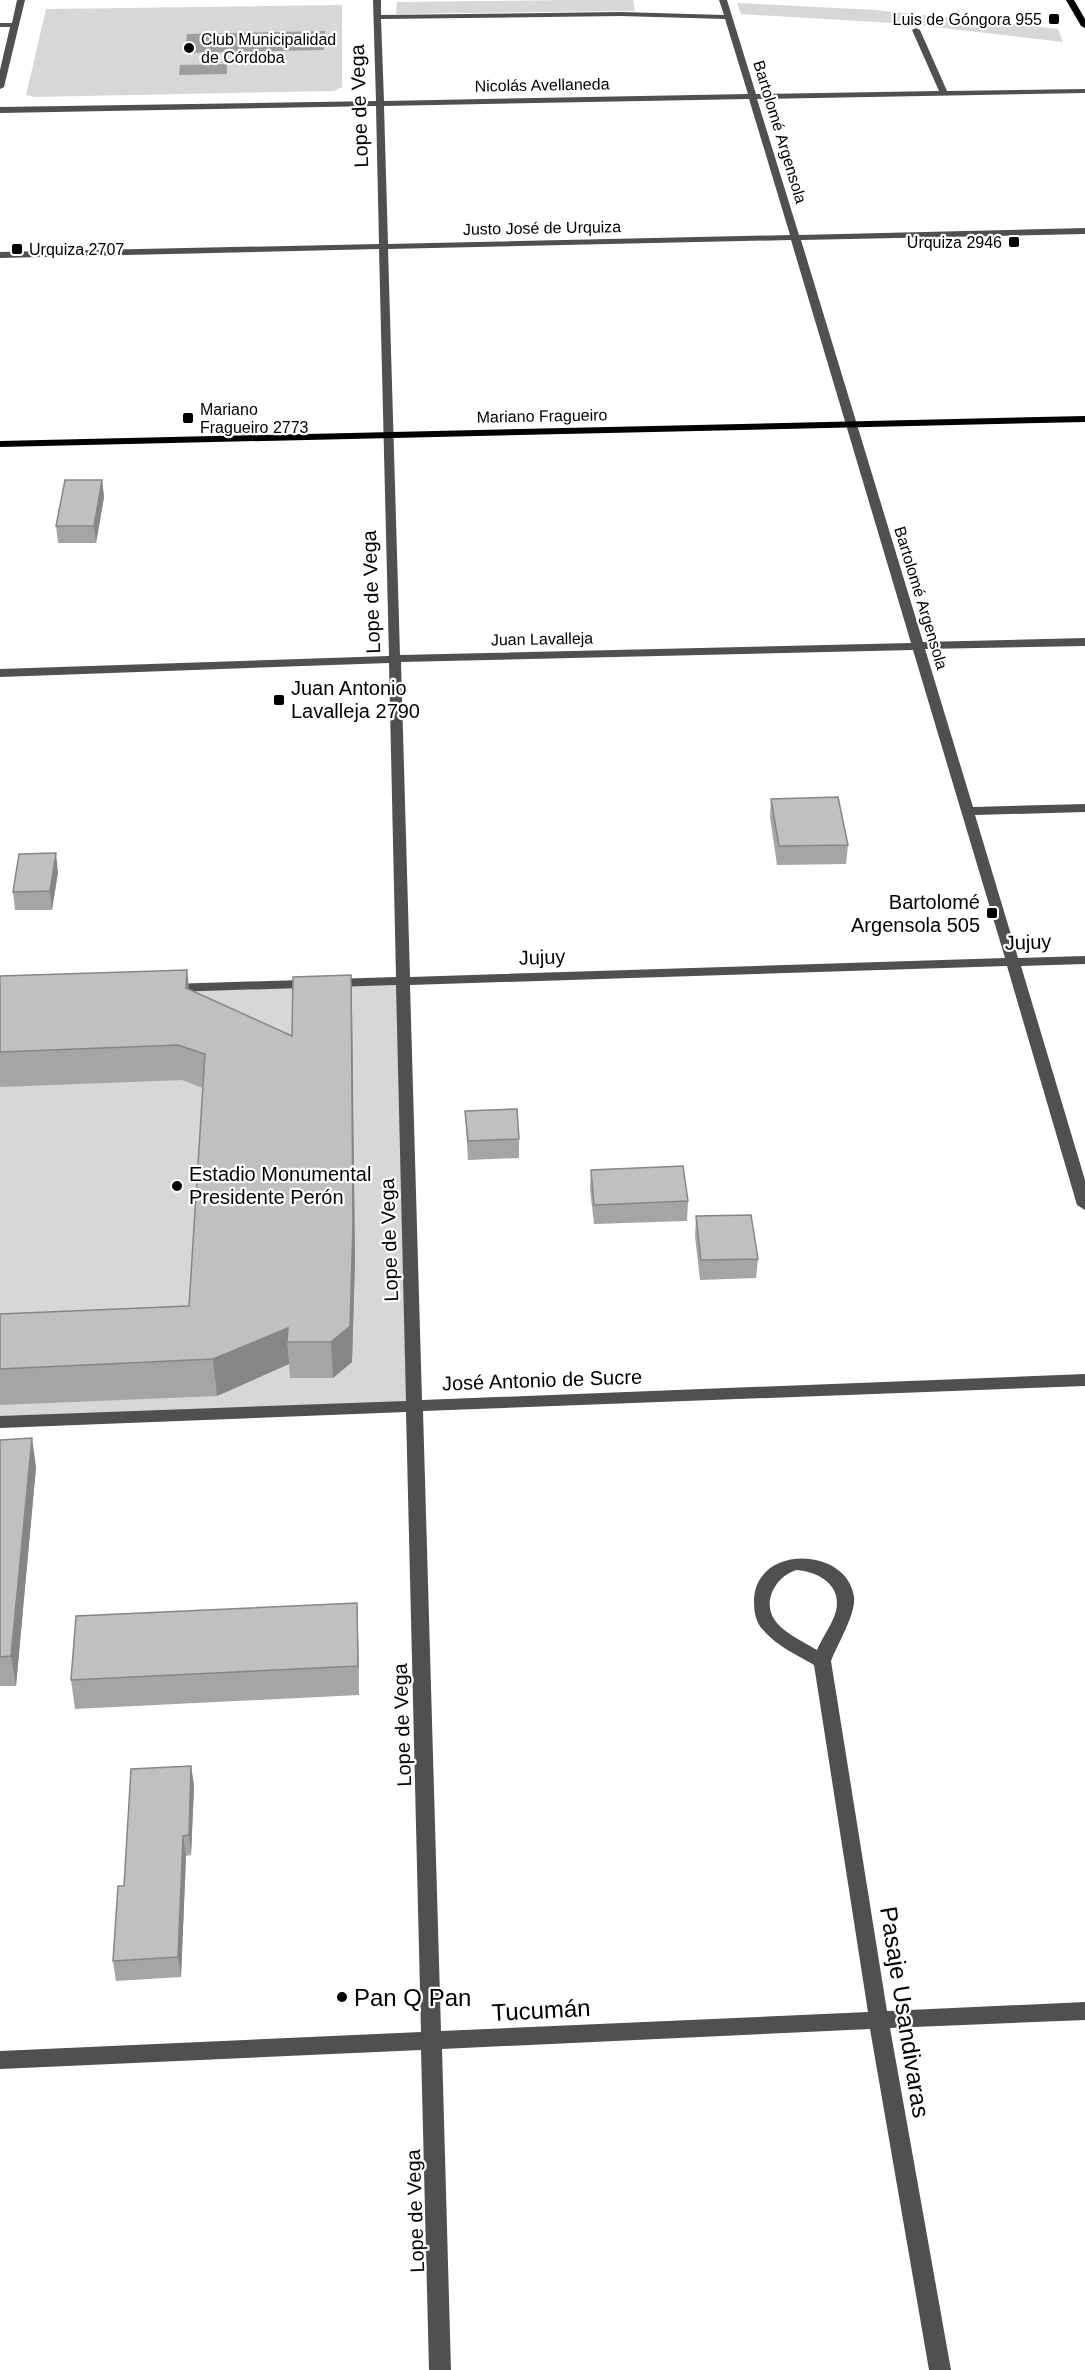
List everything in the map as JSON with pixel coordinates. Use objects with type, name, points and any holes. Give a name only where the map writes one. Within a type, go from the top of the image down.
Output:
[{"type":"main road","points":[[1070,0],[1085,26]]},
{"type":"main road","name":"Mariano Fragueiro","points":[[0,444],[1085,419]]},
{"type":"street","points":[[0,87],[21,0]]},
{"type":"street","name":"Lope de Vega","points":[[377,0],[440,2370]]},
{"type":"street","name":"Bartolomé Argensola","points":[[723,0],[1085,1205]]},
{"type":"street","points":[[377,17],[621,14],[728,16]]},
{"type":"street","points":[[0,25],[15,25]]},
{"type":"street","points":[[916,30],[944,93]]},
{"type":"street","name":"Nicolás Avellaneda","points":[[0,110],[1085,91]]},
{"type":"street","name":"Justo José de Urquiza","points":[[0,255],[1085,231]]},
{"type":"street","name":"Juan Lavalleja","points":[[0,673],[394,659],[1085,642]]},
{"type":"street","points":[[968,811],[1085,808]]},
{"type":"street","name":"Jujuy","points":[[154,988],[1085,960]]},
{"type":"street","name":"José Antonio de Sucre","points":[[0,1422],[1085,1380]]},
{"type":"street","points":[[797,1563],[820,1567],[837,1576],[844,1595],[845,1610],[822,1661],[791,1643],[766,1622],[762,1601],[765,1581],[776,1570],[797,1563]]},
{"type":"street","name":"Pasaje Usandivaras","points":[[822,1661],[879,2021],[940,2370]]},
{"type":"street","name":"Tucumán","points":[[0,2060],[1085,2011]]},
{"type":"shaded area","points":[[633,0],[635,11],[396,14],[397,2]]},
{"type":"shaded area","points":[[737,3],[876,10],[1058,29],[1063,42],[908,24],[741,14]]},
{"type":"shaded area","name":"Club Municipalidad de Córdoba","points":[[342,5],[342,87],[334,91],[35,97],[26,95],[46,9]]},
{"type":"shaded area","points":[[325,31],[324,50],[185,53],[187,34]]},
{"type":"shaded area","points":[[227,64],[227,74],[179,75],[180,65]]},
{"type":"shaded area","name":"Estadio Monumental Presidente Perón","points":[[403,981],[414,1406],[0,1422],[0,993]]},
{"type":"building","points":[[65,480],[102,480],[94,526],[56,526]]},
{"type":"building","points":[[838,797],[848,845],[779,846],[771,799]]},
{"type":"building","points":[[56,853],[50,891],[13,892],[19,854]]},
{"type":"building","points":[[187,970],[186,988],[292,1036],[293,977],[351,975],[353,1224],[350,1326],[331,1342],[287,1342],[288,1328],[213,1359],[0,1369],[0,1314],[189,1306],[205,1054],[178,1045],[0,1052],[0,976]]},
{"type":"building","points":[[517,1109],[519,1139],[468,1141],[465,1111]]},
{"type":"building","points":[[683,1166],[688,1201],[594,1205],[591,1170]]},
{"type":"building","points":[[751,1215],[758,1259],[701,1260],[696,1216]]},
{"type":"building","points":[[32,1438],[11,1656],[0,1657],[0,1440]]},
{"type":"building","points":[[357,1603],[358,1666],[71,1680],[76,1616]]},
{"type":"building","points":[[191,1766],[189,1835],[183,1836],[178,1957],[113,1961],[118,1886],[124,1886],[131,1769]]},
{"type":"place","name":"Luis de Góngora 955","points":[[1054,19]]},
{"type":"place","name":"Club Municipalidad de Córdoba","points":[[189,48]]},
{"type":"place","name":"Urquiza 2946","points":[[1014,242]]},
{"type":"place","name":"Urquiza 2707","points":[[17,249]]},
{"type":"place","name":"Mariano Fragueiro 2773","points":[[188,418]]},
{"type":"place","name":"Juan Antonio Lavalleja 2790","points":[[279,700]]},
{"type":"place","name":"Bartolomé Argensola 505","points":[[992,913]]},
{"type":"place","name":"Estadio Monumental Presidente Perón","points":[[177,1186]]},
{"type":"place","name":"Pan Q Pan","points":[[342,1997]]}]
